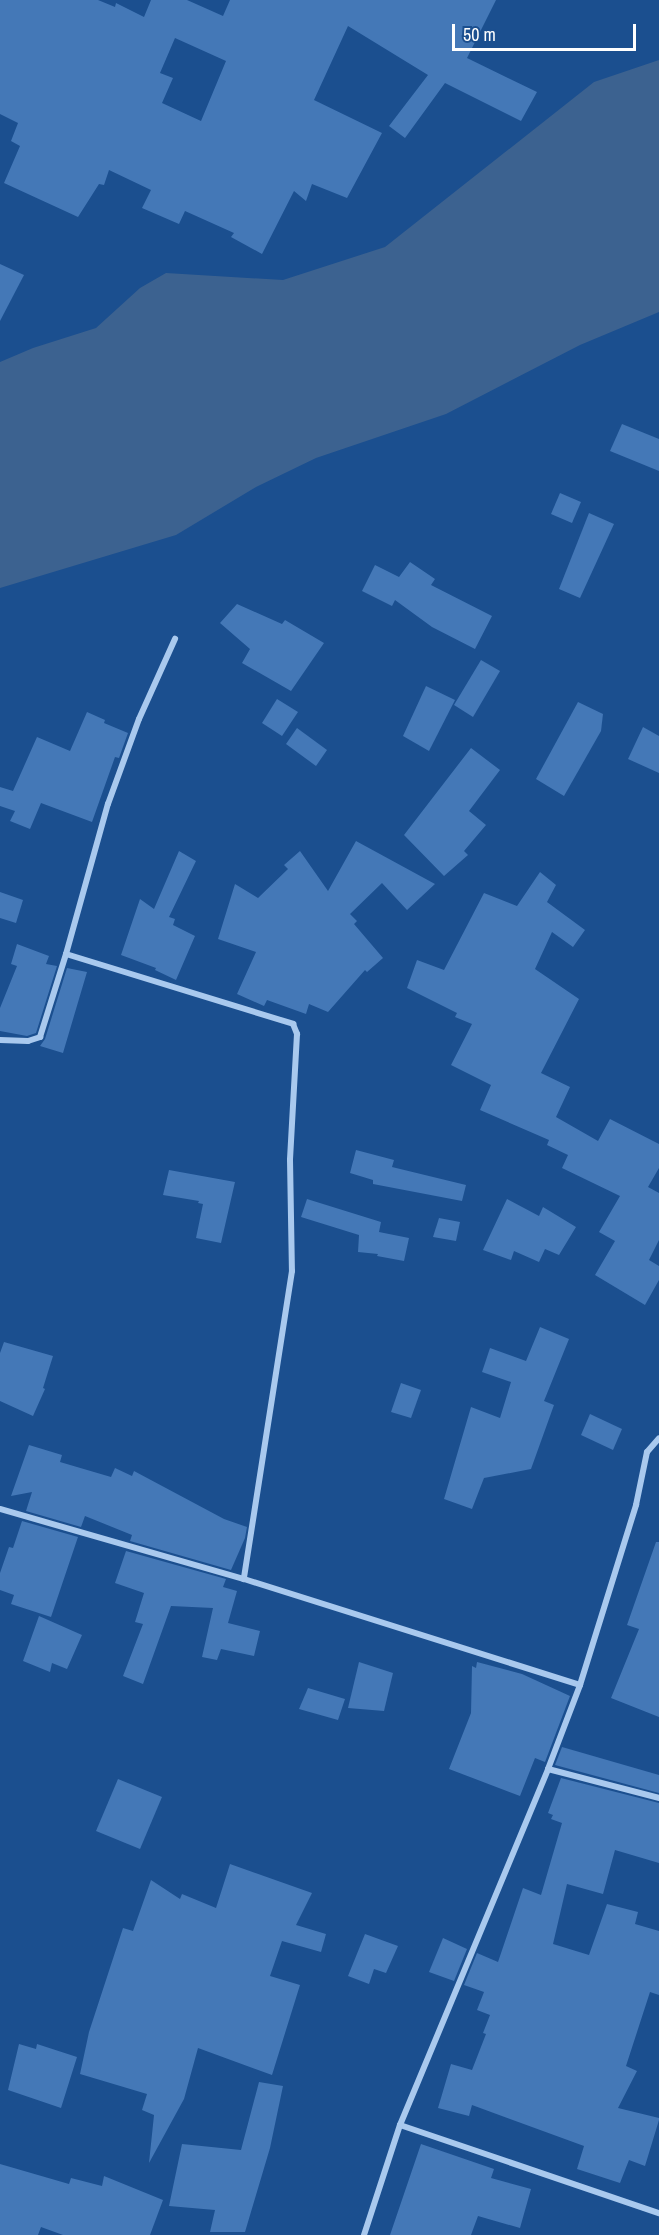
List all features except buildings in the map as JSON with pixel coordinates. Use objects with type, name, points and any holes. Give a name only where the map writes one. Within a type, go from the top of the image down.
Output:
[{"type":"street","points":[[0,1040],[28,1041],[40,1037],[108,804],[139,719],[175,639]]},
{"type":"street","points":[[66,954],[284,1020],[293,1024],[297,1034],[290,1160],[291,1271],[244,1579]]},
{"type":"street","points":[[364,2235],[400,2125],[548,1769],[580,1685],[636,1505],[647,1452],[659,1438]]},
{"type":"street","points":[[0,1509],[244,1579],[580,1685]]},
{"type":"street","points":[[548,1769],[659,1798]]},
{"type":"street","points":[[400,2125],[659,2213]]},
{"type":"water","points":[[659,60],[659,312],[580,345],[446,414],[316,458],[256,487],[176,535],[0,588],[0,362],[33,348],[96,328],[140,288],[166,273],[283,280],[385,247],[594,82]]}]
